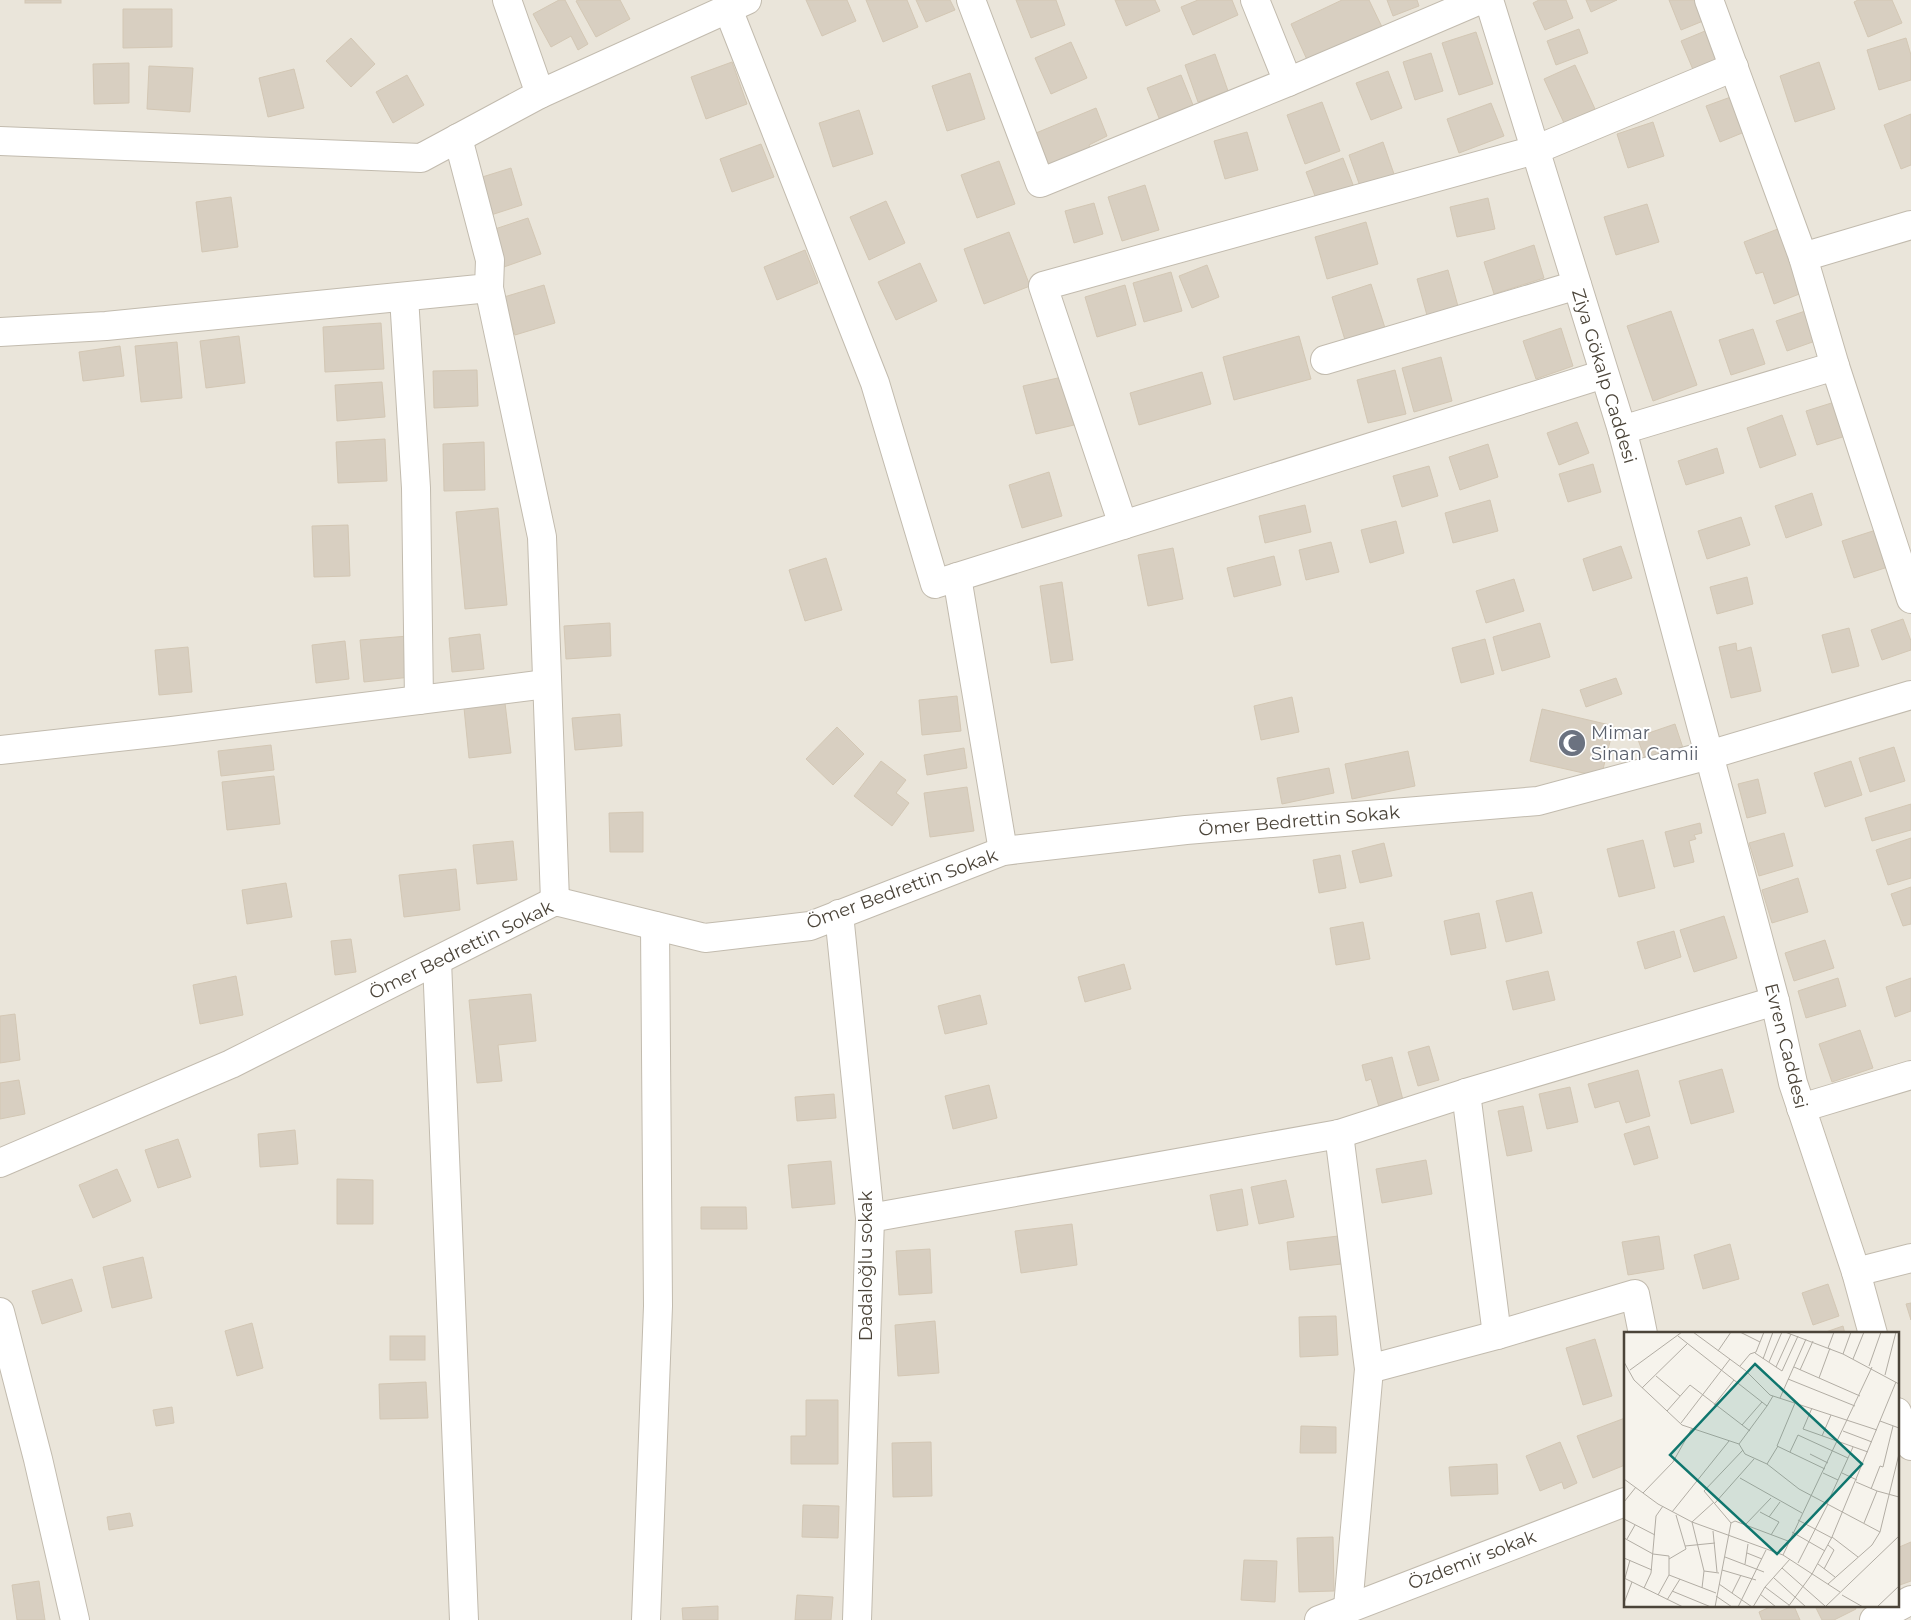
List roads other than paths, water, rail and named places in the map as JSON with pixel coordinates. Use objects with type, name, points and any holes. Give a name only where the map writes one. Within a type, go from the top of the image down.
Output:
[{"type":"street","points":[[507,0],[540,94]]},
{"type":"street","points":[[971,0],[1040,182],[1288,82],[1480,0]]},
{"type":"street","points":[[1255,0],[1288,82]]},
{"type":"street","name":"Ziya Gökalp Caddesi","points":[[1489,0],[1622,430],[1708,755]]},
{"type":"street","points":[[1709,0],[1803,257],[1835,366],[1911,599]]},
{"type":"street","points":[[0,140],[421,158],[540,94],[738,4],[875,384],[934,584],[1604,374]]},
{"type":"street","points":[[1123,525],[1043,286],[1535,150],[1734,67]]},
{"type":"street","points":[[458,138],[490,260],[489,288],[542,537],[555,901]]},
{"type":"street","points":[[1803,257],[1911,225]]},
{"type":"street","points":[[1326,360],[1577,285]]},
{"type":"street","points":[[0,332],[106,326],[489,288]]},
{"type":"street","points":[[404,297],[416,488],[420,700]]},
{"type":"street","points":[[1622,430],[1835,366]]},
{"type":"street","points":[[957,577],[1003,851]]},
{"type":"street","points":[[0,750],[172,731],[546,684]]},
{"type":"street","name":"Ömer Bedrettin Sokak","points":[[0,1162],[231,1064],[555,901],[705,938],[810,926],[1003,851],[1186,830],[1538,801],[1708,755],[1911,695]]},
{"type":"street","name":"Evren Caddesi","points":[[1708,755],[1775,1001],[1793,1084],[1856,1272],[1872,1332]]},
{"type":"street","name":"Dadaloğlu sokak","points":[[839,914],[870,1218],[857,1620]]},
{"type":"street","points":[[646,1620],[658,1306],[655,926]]},
{"type":"street","points":[[437,961],[464,1620]]},
{"type":"street","points":[[870,1218],[1339,1134],[1466,1093],[1775,1001]]},
{"type":"street","points":[[1801,1108],[1911,1075]]},
{"type":"street","points":[[1466,1093],[1497,1335]]},
{"type":"street","points":[[1339,1134],[1368,1369],[1348,1607]]},
{"type":"street","points":[[1856,1272],[1911,1258]]},
{"type":"street","points":[[1368,1369],[1497,1335],[1635,1294],[1643,1332]]},
{"type":"street","points":[[0,1312],[38,1459],[74,1620]]},
{"type":"street","points":[[1898,1414],[1911,1446]]},
{"type":"street","name":"Özdemir sokak","points":[[1319,1620],[1348,1607],[1624,1502]]},
{"type":"street","points":[[1898,1607],[1911,1600]]},
{"type":"street","points":[[1874,1620],[1896,1608]]},
{"type":"place","name":"Mimar Sinan Camii","points":[[1572,743]]}]
